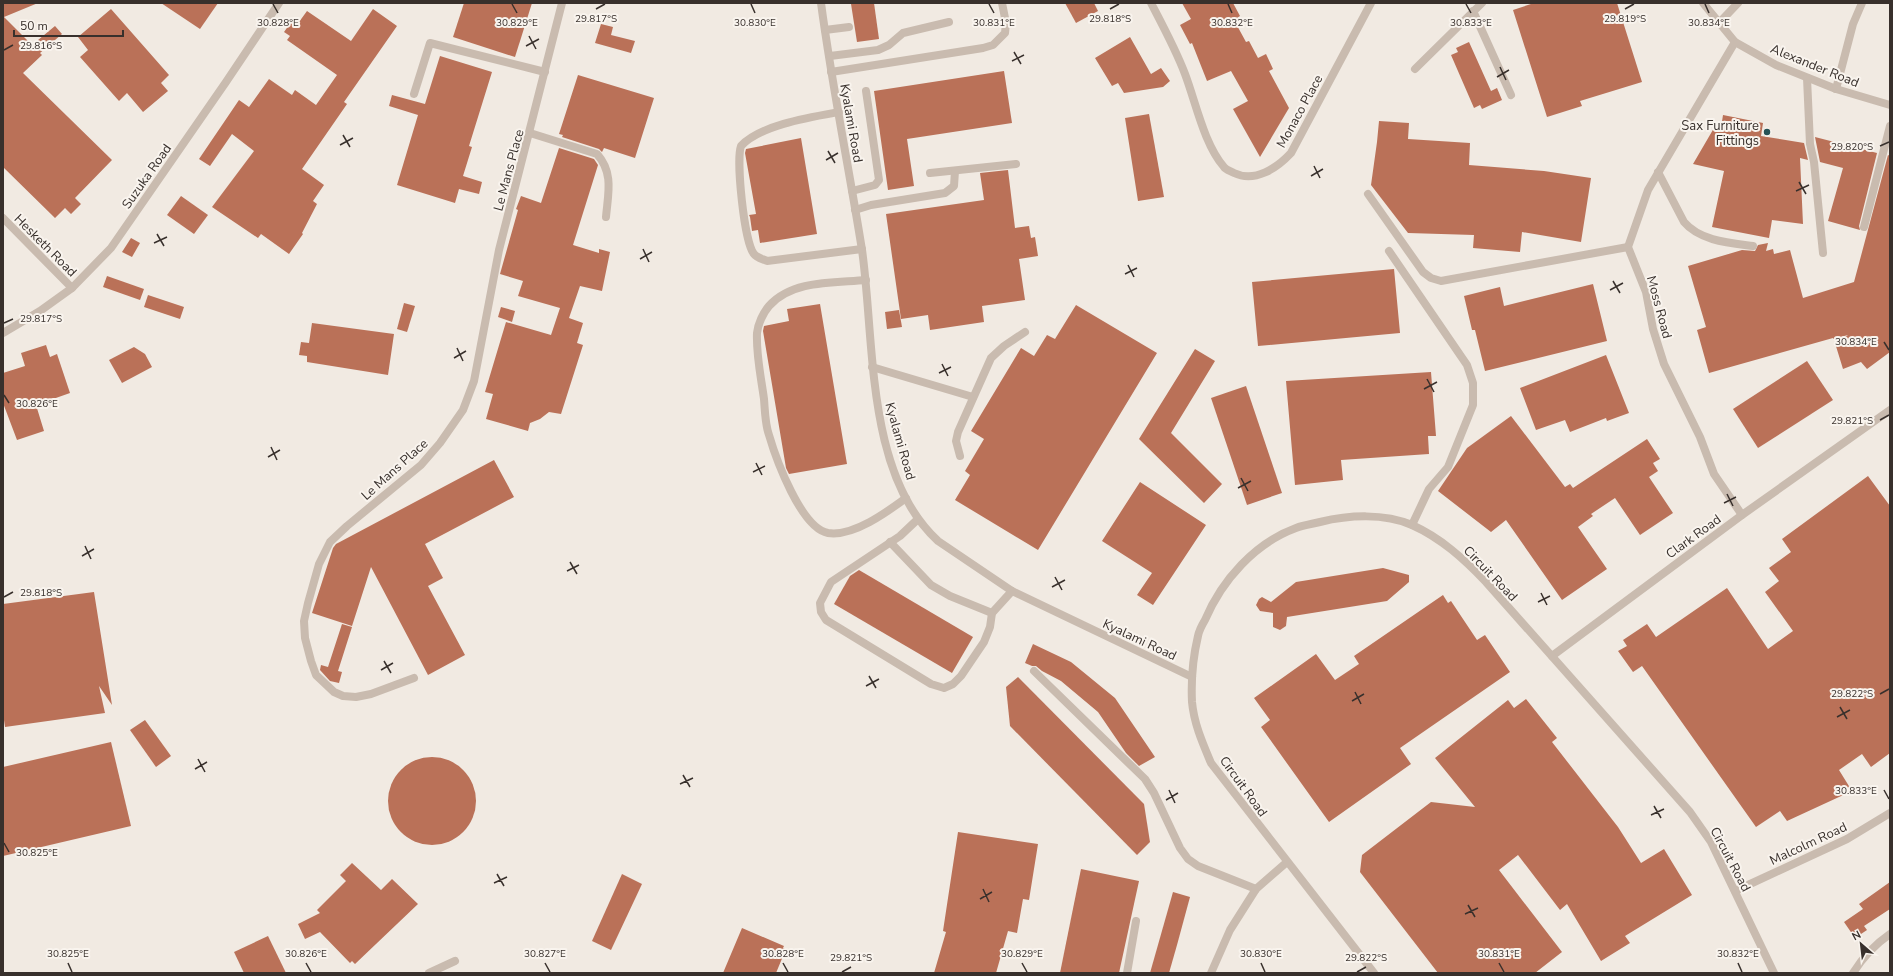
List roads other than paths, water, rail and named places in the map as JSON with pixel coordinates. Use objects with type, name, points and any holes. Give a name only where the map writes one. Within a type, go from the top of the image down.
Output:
[{"type":"lane","name":"Suzuka Road","points":[[3,333],[72,288],[111,248],[279,3]]},
{"type":"lane","name":"Le Mans Place","points":[[414,678],[371,694],[356,697],[344,696],[334,692],[316,675],[305,638],[306,615],[319,564],[330,542],[347,526],[421,465],[440,443],[463,410],[474,381],[499,250],[546,72],[562,3]]},
{"type":"lane","name":"Kyalami Road","points":[[821,3],[830,56],[831,72],[862,249],[866,280],[872,367],[879,418],[897,478],[906,498],[918,519],[928,532],[938,541],[1012,591],[1192,677]]},
{"type":"lane","points":[[831,72],[983,48],[993,44],[1005,33],[1006,23],[1002,3]]},
{"type":"lane","name":"Monaco Place","points":[[1151,3],[1175,49],[1213,151],[1224,168],[1238,174],[1249,176],[1266,173],[1282,162],[1291,153],[1371,3]]},
{"type":"lane","points":[[1414,69],[1482,3]]},
{"type":"lane","name":"Alexander Road","points":[[1703,3],[1735,42],[1776,65],[1836,89],[1890,106]]},
{"type":"lane","points":[[1719,22],[1738,3]]},
{"type":"lane","points":[[1836,89],[1853,24],[1862,3]]},
{"type":"lane","points":[[1473,11],[1511,95]]},
{"type":"lane","points":[[830,56],[878,50],[889,45],[902,33],[949,22]]},
{"type":"lane","points":[[825,30],[849,26]]},
{"type":"lane","points":[[1368,194],[1423,272],[1431,278],[1441,281],[1628,247],[1648,190],[1735,42]]},
{"type":"lane","points":[[414,94],[430,43],[546,72]]},
{"type":"lane","points":[[1807,78],[1810,144],[1814,162],[1823,253]]},
{"type":"lane","points":[[852,191],[875,185],[879,180],[866,91]]},
{"type":"lane","points":[[839,112],[800,119],[756,134],[741,146],[738,160],[745,224],[749,245],[754,254],[767,261],[862,249]]},
{"type":"lane","points":[[1864,227],[1890,126]]},
{"type":"lane","points":[[530,133],[597,154],[604,162],[610,181],[606,217]]},
{"type":"lane","points":[[930,172],[954,171],[1016,164]]},
{"type":"lane","points":[[855,210],[870,205],[946,193],[954,186],[954,171]]},
{"type":"lane","points":[[1658,172],[1684,222],[1689,228],[1708,238],[1753,246]]},
{"type":"lane","name":"Hesketh Road","points":[[3,218],[72,288]]},
{"type":"lane","name":"Moss Road","points":[[1628,247],[1646,292],[1653,329],[1664,364],[1700,436],[1714,474],[1742,515]]},
{"type":"lane","points":[[1389,251],[1467,365],[1473,382],[1473,405],[1448,467],[1429,489],[1412,525]]},
{"type":"lane","points":[[866,280],[790,289],[769,306],[761,319],[757,332],[758,357],[768,434],[788,487],[809,522],[827,533],[847,531],[879,518],[906,498]]},
{"type":"lane","points":[[960,456],[956,441],[958,432],[991,358],[1004,346],[1025,332]]},
{"type":"lane","points":[[872,367],[973,397]]},
{"type":"lane","name":"Clark Road","points":[[1552,656],[1742,515],[1890,410]]},
{"type":"lane","name":"Circuit Road","points":[[1374,973],[1211,763],[1196,724],[1192,703],[1192,677],[1198,635],[1212,604],[1227,580],[1249,558],[1270,542],[1296,528],[1328,520],[1359,516],[1394,520],[1412,525],[1436,538],[1459,554],[1552,656],[1690,812],[1711,842],[1774,973]]},
{"type":"lane","points":[[918,519],[900,536],[831,582],[820,603],[821,612],[826,620],[931,684],[944,688],[953,684],[961,676],[984,642],[990,626],[992,613],[1012,591]]},
{"type":"lane","points":[[890,542],[931,585],[950,596],[992,613]]},
{"type":"lane","points":[[1034,672],[1145,779],[1154,793],[1180,848],[1188,859],[1198,866],[1256,889]]},
{"type":"lane","name":"Malcolm Road","points":[[1735,891],[1847,839],[1890,814]]},
{"type":"lane","points":[[1211,973],[1230,930],[1256,889],[1287,862]]},
{"type":"lane","points":[[1127,973],[1136,921]]},
{"type":"lane","points":[[1853,973],[1861,960],[1890,934]]},
{"type":"lane","points":[[429,973],[455,961]]},
{"type":"place","name":"Sax Furniture Fittings","points":[[1767,132]]}]
